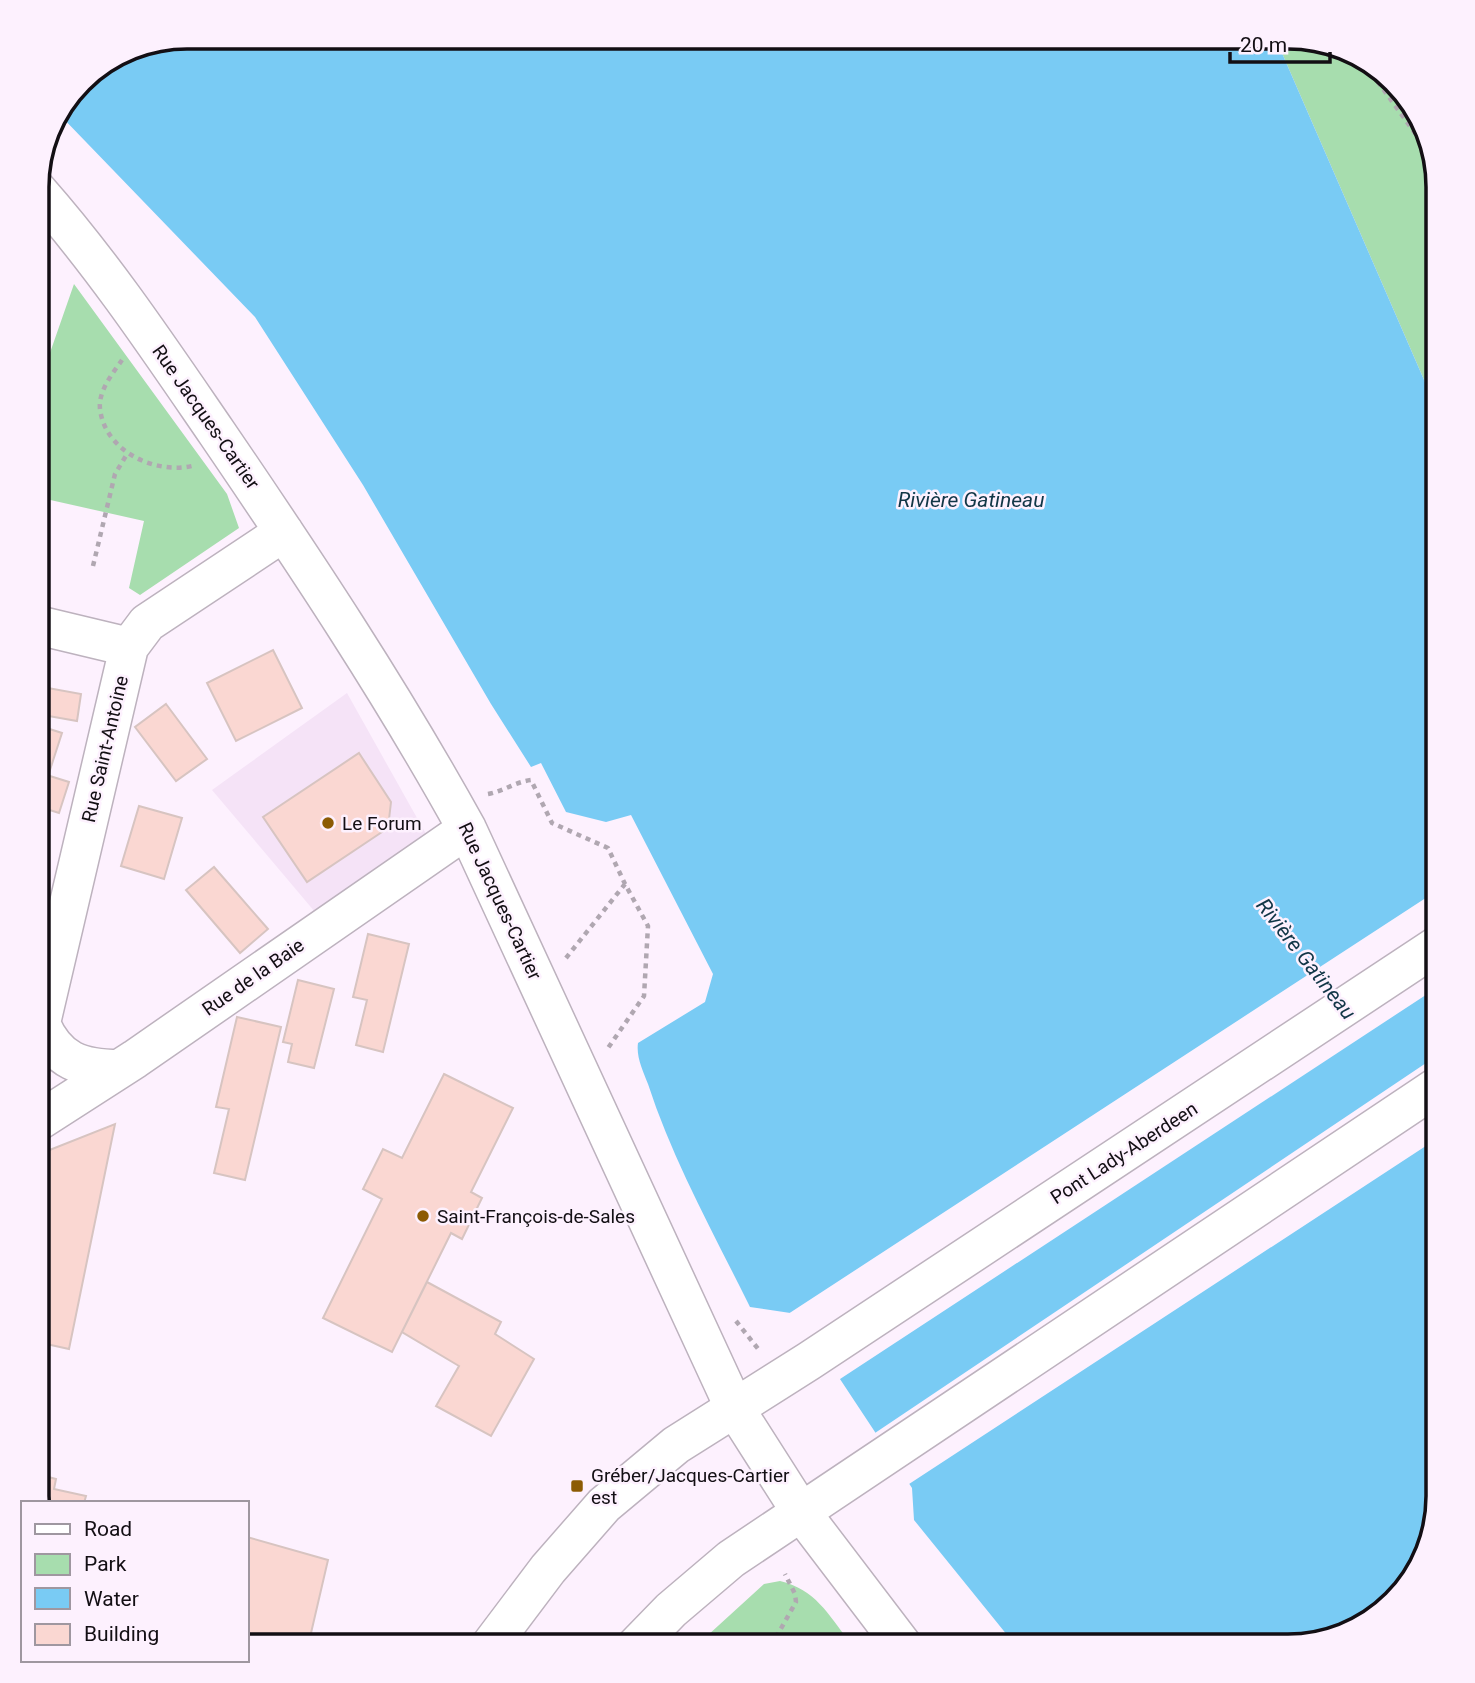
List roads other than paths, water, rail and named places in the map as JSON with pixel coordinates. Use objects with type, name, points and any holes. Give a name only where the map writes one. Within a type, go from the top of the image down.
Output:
[{"type":"street","name":"Rue Jacques-Cartier","points":[[49,204],[133,311],[284,531],[438,776],[467,829],[734,1406],[801,1512],[894,1634]]},
{"type":"street","name":"Rue Saint-Antoine","points":[[49,989],[129,647],[147,623],[284,531]]},
{"type":"street","points":[[49,628],[129,647]]},
{"type":"street","name":"Rue de la Baie","points":[[49,1114],[120,1069],[467,829]]},
{"type":"street","name":"Pont Lady-Aberdeen","points":[[499,1634],[548,1569],[604,1504],[676,1445],[809,1361],[1426,953]]},
{"type":"street","points":[[49,1043],[72,1061],[86,1067],[120,1069]]},
{"type":"street","points":[[648,1634],[671,1610],[731,1559],[1426,1094]]},
{"type":"water","name":"Rivière Gatineau","points":[[187,49],[1280,49],[1426,384],[1426,1505],[1419,1541],[1412,1557],[1386,1594],[1357,1616],[1341,1624],[1297,1634],[1006,1634],[914,1520],[912,1488],[797,1314],[750,1307],[682,1169],[639,1059],[638,1043],[705,1002],[713,974],[631,815],[606,822],[566,812],[541,763],[531,767],[491,704],[363,485],[255,317],[66,121],[83,96],[118,67],[151,54]]},
{"type":"place","name":"Le Forum","points":[[328,823]]},
{"type":"place","name":"Saint-François-de-Sales","points":[[423,1216]]},
{"type":"place","name":"Gréber/Jacques-Cartier est","points":[[577,1486]]}]
